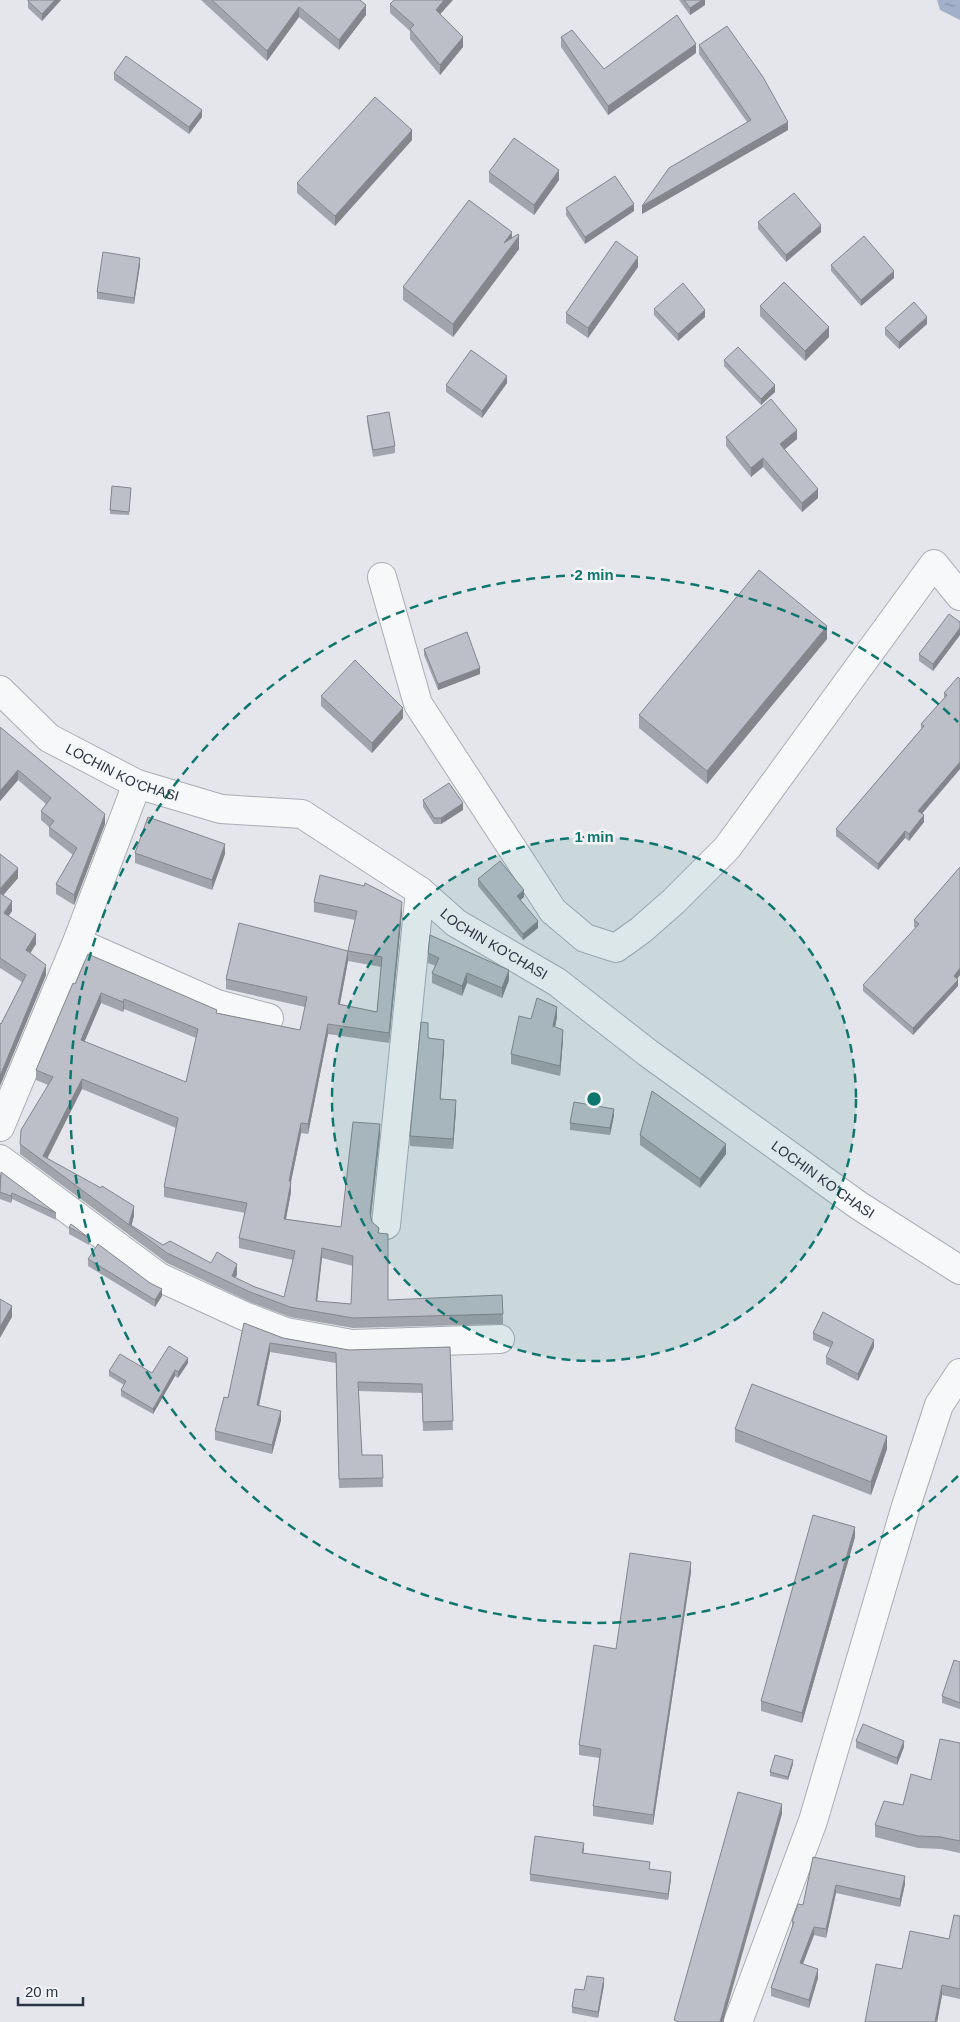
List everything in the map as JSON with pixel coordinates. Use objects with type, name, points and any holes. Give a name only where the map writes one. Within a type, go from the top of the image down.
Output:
[{"type":"street","points":[[382,577],[418,704],[553,911],[585,938],[616,948],[641,930],[674,901],[727,848],[934,564],[960,596]]},
{"type":"street","name":"LOCHIN KO'CHASI","points":[[0,690],[49,738],[137,784],[221,809],[302,814],[420,891],[456,923],[557,982],[648,1053],[858,1205],[960,1270]]},
{"type":"street","points":[[0,1127],[10,1072],[77,942],[137,784]]},
{"type":"street","points":[[386,1225],[420,891]]},
{"type":"street","points":[[77,942],[217,1004],[269,1018]]},
{"type":"street","points":[[0,1160],[158,1277],[244,1316],[278,1329],[352,1344],[500,1339]]},
{"type":"street","points":[[738,2022],[813,1821],[906,1506],[939,1405],[960,1373]]},
{"type":"water","points":[[937,0],[960,0],[960,20],[940,10]]},
{"type":"building","points":[[28,0],[55,0],[42,14]]},
{"type":"building","points":[[212,0],[360,0],[366,5],[339,40],[299,7],[267,51]]},
{"type":"building","points":[[394,0],[444,0],[436,10],[463,37],[440,65],[410,29],[414,25],[390,4]]},
{"type":"building","points":[[684,0],[702,0],[690,8]]},
{"type":"building","points":[[677,15],[696,44],[608,106],[561,37],[572,30],[604,69]]},
{"type":"building","points":[[727,26],[763,77],[788,122],[642,206],[669,168],[751,120],[699,45]]},
{"type":"building","points":[[126,56],[202,110],[189,127],[114,73]]},
{"type":"building","points":[[375,97],[412,130],[335,216],[297,183]]},
{"type":"building","points":[[514,138],[559,170],[534,205],[489,172]]},
{"type":"building","points":[[615,176],[634,204],[585,237],[566,208]]},
{"type":"building","points":[[794,193],[821,225],[786,255],[758,222]]},
{"type":"building","points":[[469,200],[512,232],[504,243],[518,234],[519,236],[453,324],[403,287]]},
{"type":"building","points":[[864,236],[894,271],[861,300],[831,265]]},
{"type":"building","points":[[616,241],[638,257],[588,328],[566,313]]},
{"type":"building","points":[[103,252],[140,258],[134,298],[97,292]]},
{"type":"building","points":[[784,282],[829,327],[805,351],[760,306]]},
{"type":"building","points":[[683,283],[705,310],[678,334],[654,309]]},
{"type":"building","points":[[914,302],[927,317],[899,342],[885,328]]},
{"type":"building","points":[[738,347],[775,385],[761,399],[724,360]]},
{"type":"building","points":[[471,350],[507,376],[482,411],[446,385]]},
{"type":"building","points":[[771,399],[797,430],[780,444],[818,489],[802,503],[763,458],[751,468],[726,437]]},
{"type":"building","points":[[389,412],[395,446],[373,450],[367,416]]},
{"type":"building","points":[[112,486],[131,488],[129,512],[110,510]]},
{"type":"building","points":[[759,570],[827,626],[707,771],[639,715]]},
{"type":"building","points":[[949,614],[960,622],[960,628],[933,664],[919,654]]},
{"type":"building","points":[[467,632],[480,668],[438,684],[424,649]]},
{"type":"building","points":[[355,660],[403,708],[372,743],[321,696]]},
{"type":"building","points":[[958,677],[960,679],[960,762],[918,811],[924,815],[909,834],[905,831],[878,864],[836,829],[924,726],[921,724],[947,695],[944,693]]},
{"type":"building","points":[[0,727],[105,814],[74,895],[56,884],[77,848],[49,827],[54,821],[41,811],[51,798],[18,770],[0,791]]},
{"type":"building","points":[[449,783],[463,803],[441,818],[434,818],[423,800]]},
{"type":"building","points":[[148,817],[225,844],[212,880],[135,853]]},
{"type":"building","points":[[0,854],[18,868],[0,889]]},
{"type":"building","points":[[500,861],[524,890],[517,896],[538,921],[523,934],[478,879]]},
{"type":"building","points":[[960,867],[960,968],[954,976],[958,980],[913,1028],[863,985],[919,924],[914,920]]},
{"type":"building","points":[[320,875],[364,886],[365,883],[402,902],[389,1033],[328,1024],[308,1124],[301,1123],[289,1181],[291,1182],[284,1219],[341,1227],[353,1122],[380,1124],[370,1213],[372,1222],[379,1228],[378,1233],[388,1234],[388,1300],[502,1295],[503,1314],[353,1318],[290,1307],[250,1292],[167,1253],[20,1144],[21,1130],[53,1077],[36,1070],[73,983],[75,984],[88,954],[217,1010],[216,1013],[300,1030],[307,997],[226,979],[239,923],[348,951],[357,911],[314,902]],"holes":[[[348,951],[382,957],[377,1012],[338,1004]],[[101,993],[123,1002],[124,999],[198,1029],[186,1082],[81,1040]],[[82,1079],[178,1118],[164,1187],[247,1203],[239,1238],[295,1251],[284,1297],[255,1287],[232,1276],[237,1264],[217,1252],[211,1263],[170,1241],[163,1245],[129,1224],[134,1206],[102,1186],[101,1188],[43,1156]],[[322,1248],[353,1256],[351,1304],[316,1301]]]},
{"type":"building","points":[[0,893],[12,901],[4,913],[36,934],[26,950],[46,965],[0,1076],[0,1023],[26,975],[0,958]]},
{"type":"building","points":[[430,935],[509,970],[502,988],[467,973],[462,986],[432,973],[439,958],[428,953]]},
{"type":"building","points":[[537,998],[557,1007],[553,1026],[563,1030],[560,1066],[511,1054],[519,1016],[531,1019]]},
{"type":"building","points":[[421,1022],[428,1023],[428,1038],[444,1040],[440,1099],[456,1100],[453,1139],[410,1136]]},
{"type":"building","points":[[652,1091],[726,1144],[700,1179],[640,1135]]},
{"type":"building","points":[[574,1102],[614,1109],[610,1128],[570,1123]]},
{"type":"building","points":[[1,1172],[56,1213],[12,1193],[11,1196],[0,1192]]},
{"type":"building","points":[[71,1224],[89,1238],[69,1227]]},
{"type":"building","points":[[98,1244],[150,1283],[162,1289],[155,1300],[88,1259]]},
{"type":"building","points":[[0,1299],[12,1306],[0,1327]]},
{"type":"building","points":[[823,1312],[874,1340],[858,1374],[826,1357],[833,1342],[813,1333]]},
{"type":"building","points":[[244,1323],[283,1338],[349,1350],[450,1347],[453,1421],[423,1422],[422,1384],[358,1382],[362,1455],[382,1455],[383,1478],[339,1479],[336,1353],[270,1343],[257,1405],[281,1411],[272,1445],[215,1431],[224,1397],[228,1398]]},
{"type":"building","points":[[169,1346],[188,1358],[178,1372],[175,1370],[153,1409],[121,1390],[126,1381],[109,1371],[120,1354],[152,1373]]},
{"type":"building","points":[[752,1384],[887,1436],[871,1482],[735,1429]]},
{"type":"building","points":[[813,1515],[855,1527],[802,1713],[761,1701]]},
{"type":"building","points":[[630,1553],[691,1562],[653,1815],[593,1806],[601,1749],[579,1745],[594,1645],[616,1649]]},
{"type":"building","points":[[954,1660],[960,1662],[960,1703],[942,1696]]},
{"type":"building","points":[[863,1724],[904,1741],[897,1758],[856,1741]]},
{"type":"building","points":[[940,1739],[960,1743],[960,1841],[941,1837],[918,1836],[875,1825],[884,1801],[903,1805],[911,1774],[931,1780]]},
{"type":"building","points":[[775,1755],[793,1760],[788,1777],[770,1772]]},
{"type":"building","points":[[738,1792],[782,1804],[720,2022],[679,2022],[674,2020]]},
{"type":"building","points":[[535,1836],[584,1843],[582,1853],[650,1862],[649,1869],[671,1872],[668,1894],[530,1874]]},
{"type":"building","points":[[813,1857],[905,1876],[900,1899],[836,1885],[826,1929],[814,1927],[800,1963],[818,1969],[809,2000],[771,1988],[794,1922],[792,1921],[798,1904],[803,1905]]},
{"type":"building","points":[[954,1915],[960,1916],[960,1989],[942,1985],[935,2022],[865,2022],[876,1964],[902,1969],[910,1931],[949,1939]]},
{"type":"building","points":[[587,1976],[604,1978],[598,2012],[572,2007],[575,1989],[584,1990]]}]
